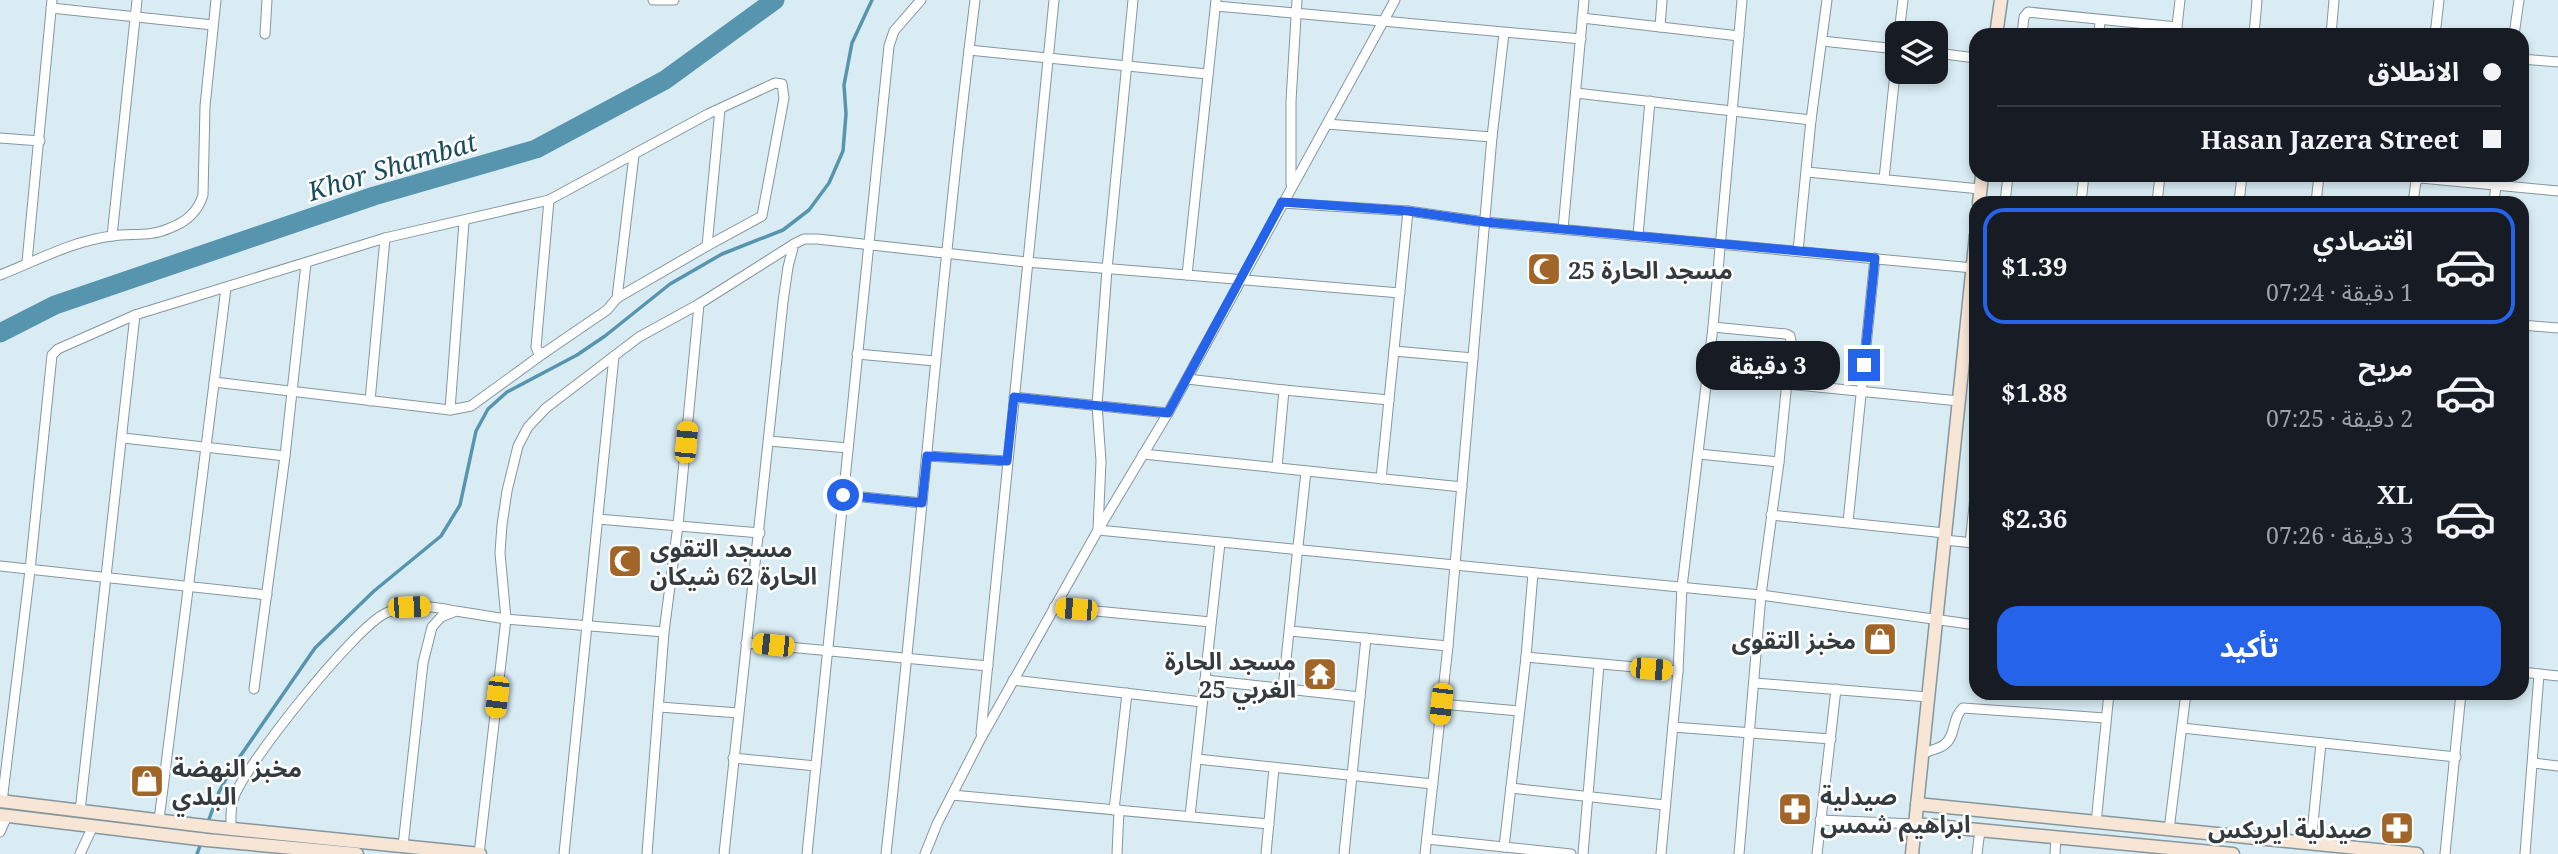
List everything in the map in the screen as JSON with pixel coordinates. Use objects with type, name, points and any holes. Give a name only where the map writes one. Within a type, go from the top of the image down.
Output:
[{"type":"main road","points":[[1997,28],[2001,0]]},
{"type":"main road","points":[[1980,196],[1981,182]]},
{"type":"main road","points":[[1912,854],[1969,307]]},
{"type":"main road","points":[[1,802],[480,854]]},
{"type":"main road","points":[[1917,804],[2417,854]]},
{"type":"main road","points":[[1948,827],[1951,808]]},
{"type":"main road","points":[[4,816],[207,840],[262,850],[357,854]]},
{"type":"main road","points":[[1915,824],[2233,854]]},
{"type":"street","points":[[112,236],[137,0]]},
{"type":"street","points":[[0,275],[46,254],[112,236],[144,235],[170,229],[189,218],[200,206],[203,195],[205,106],[216,0]]},
{"type":"street","points":[[265,34],[267,0]]},
{"type":"street","points":[[653,0],[674,0]]},
{"type":"street","points":[[807,854],[867,245],[891,37],[898,25],[921,0]]},
{"type":"street","points":[[886,854],[908,658],[935,361],[975,0]]},
{"type":"street","points":[[980,740],[1054,0]]},
{"type":"street","points":[[1098,530],[1101,461],[1097,405],[1133,0]]},
{"type":"street","points":[[1291,185],[1291,101],[1297,0]]},
{"type":"street","points":[[925,854],[952,795],[1013,680],[1168,413],[1395,0]]},
{"type":"street","points":[[1563,229],[1584,0]]},
{"type":"street","points":[[1660,27],[1662,0]]},
{"type":"street","points":[[1661,854],[1678,671],[1682,587],[1713,327],[1742,0]]},
{"type":"street","points":[[1798,251],[1811,120],[1827,0]]},
{"type":"street","points":[[1900,21],[1903,0]]},
{"type":"street","points":[[2176,28],[2180,0]]},
{"type":"street","points":[[2255,28],[2257,0]]},
{"type":"street","points":[[2332,28],[2334,0]]},
{"type":"street","points":[[2436,28],[2439,0]]},
{"type":"street","points":[[2515,28],[2519,0]]},
{"type":"street","points":[[1188,275],[1216,3],[1581,39]]},
{"type":"street","points":[[27,262],[52,4],[135,17],[213,24]]},
{"type":"street","points":[[2023,28],[2024,17],[2028,12],[2155,28]]},
{"type":"street","points":[[1582,18],[1739,36]]},
{"type":"street","points":[[2099,28],[2100,20]]},
{"type":"street","points":[[1425,854],[1448,646],[1492,137],[1504,33]]},
{"type":"street","points":[[1822,41],[1885,49]]},
{"type":"street","points":[[969,50],[1126,68],[1207,74]]},
{"type":"street","points":[[1948,54],[1969,57]]},
{"type":"street","points":[[2529,60],[2558,62]]},
{"type":"street","points":[[1,802],[30,570],[52,355],[72,341],[135,315],[385,238],[464,222],[550,200],[720,109],[775,83],[782,84],[784,89],[762,216],[617,298],[607,310],[471,405],[450,410],[214,382]]},
{"type":"street","points":[[1884,179],[1894,84]]},
{"type":"street","points":[[1576,93],[1811,120]]},
{"type":"street","points":[[1637,235],[1650,101]]},
{"type":"street","points":[[707,246],[720,109]]},
{"type":"street","points":[[1327,124],[1492,137]]},
{"type":"street","points":[[0,138],[40,141]]},
{"type":"street","points":[[617,298],[634,155]]},
{"type":"street","points":[[1807,172],[1980,189]]},
{"type":"street","points":[[2507,182],[2558,191]]},
{"type":"street","points":[[544,352],[538,352],[536,347],[550,200]]},
{"type":"street","points":[[1282,202],[1408,211],[1485,222],[1875,258],[1969,270]]},
{"type":"street","points":[[1381,479],[1408,211]]},
{"type":"street","points":[[450,410],[464,222]]},
{"type":"street","points":[[370,401],[385,238]]},
{"type":"street","points":[[480,854],[506,619],[500,553],[502,525],[517,446],[527,426],[535,418],[639,337],[699,304],[804,239],[1107,270],[1400,293]]},
{"type":"street","points":[[724,854],[784,292],[794,244]]},
{"type":"street","points":[[1849,522],[1875,258]]},
{"type":"street","points":[[254,689],[285,456],[306,263]]},
{"type":"street","points":[[159,820],[226,288]]},
{"type":"street","points":[[646,854],[664,632],[678,525],[699,304]]},
{"type":"street","points":[[80,811],[135,315]]},
{"type":"street","points":[[2529,326],[2558,328]]},
{"type":"street","points":[[1713,327],[1790,336],[1779,462],[1761,596],[1739,854]]},
{"type":"street","points":[[1394,351],[1474,358]]},
{"type":"street","points":[[857,355],[935,361]]},
{"type":"street","points":[[564,854],[614,356]]},
{"type":"street","points":[[1187,379],[1389,400]]},
{"type":"street","points":[[1787,384],[1959,401]]},
{"type":"street","points":[[1277,467],[1284,390]]},
{"type":"street","points":[[1014,397],[1168,413]]},
{"type":"street","points":[[123,438],[285,456]]},
{"type":"street","points":[[769,441],[848,448]]},
{"type":"street","points":[[1143,454],[1462,487]]},
{"type":"street","points":[[1699,454],[1779,462]]},
{"type":"street","points":[[927,456],[1007,461]]},
{"type":"street","points":[[1283,688],[1306,471]]},
{"type":"street","points":[[843,495],[922,503]]},
{"type":"street","points":[[1771,515],[1849,522],[1969,542]]},
{"type":"street","points":[[598,519],[760,533]]},
{"type":"street","points":[[1098,530],[1682,587],[1969,624]]},
{"type":"street","points":[[1190,816],[1220,543]]},
{"type":"street","points":[[0,566],[267,595]]},
{"type":"street","points":[[1504,847],[1533,573]]},
{"type":"street","points":[[231,828],[234,796],[250,768],[310,689],[359,634],[385,613],[409,607],[435,607],[506,619],[664,632]]},
{"type":"street","points":[[1055,607],[1211,622]]},
{"type":"street","points":[[403,846],[427,641],[432,627],[441,617],[456,611]]},
{"type":"street","points":[[1290,631],[1448,646]]},
{"type":"street","points":[[1343,854],[1366,638]]},
{"type":"street","points":[[747,643],[988,666]]},
{"type":"street","points":[[1526,657],[1678,671]]},
{"type":"street","points":[[1583,854],[1599,664]]},
{"type":"street","points":[[2529,673],[2558,676]]},
{"type":"street","points":[[2525,854],[2539,674]]},
{"type":"street","points":[[1013,680],[1202,702]]},
{"type":"street","points":[[1205,680],[1360,696]]},
{"type":"street","points":[[1755,683],[1928,696]]},
{"type":"street","points":[[1817,854],[1836,689]]},
{"type":"street","points":[[1116,854],[1116,810],[1127,693]]},
{"type":"street","points":[[2096,823],[2108,700]]},
{"type":"street","points":[[2169,830],[2185,700]]},
{"type":"street","points":[[2445,854],[2460,700]]},
{"type":"street","points":[[1441,704],[1519,711]]},
{"type":"street","points":[[660,707],[738,713]]},
{"type":"street","points":[[1924,753],[1949,741],[1959,711],[1963,708],[2105,718]]},
{"type":"street","points":[[1673,727],[1830,739]]},
{"type":"street","points":[[2182,728],[2456,757]]},
{"type":"street","points":[[2311,843],[2321,743]]},
{"type":"street","points":[[733,758],[816,766]]},
{"type":"street","points":[[1197,759],[1433,785]]},
{"type":"street","points":[[2533,764],[2558,766]]},
{"type":"street","points":[[1266,854],[1274,768]]},
{"type":"street","points":[[1511,788],[1665,804]]},
{"type":"street","points":[[952,795],[1269,824]]},
{"type":"street","points":[[0,832],[4,816]]},
{"type":"street","points":[[1820,820],[1915,824]]},
{"type":"street","points":[[80,854],[93,826]]},
{"type":"street","points":[[1977,854],[1980,830]]},
{"type":"street","points":[[2055,854],[2056,837]]},
{"type":"street","points":[[1427,839],[1572,854]]},
{"type":"waterway","name":"Khor Shambat","points":[[0,333],[55,305],[374,196],[536,149],[665,80],[775,0]]},
{"type":"waterway","points":[[208,822],[219,792],[232,768],[315,648],[374,591],[441,536],[460,505],[476,431],[488,409],[507,392],[577,355],[605,336],[670,284],[722,254],[783,230],[809,210],[829,183],[843,151],[846,114],[844,85],[852,43],[872,0]]},
{"type":"waterway","points":[[197,854],[201,843]]},
{"type":"place","name":"مسجد الحارة 25","points":[[1544,269]]},
{"type":"place","name":"مسجد التقوى الحارة 62 شيكان","points":[[625,561]]},
{"type":"place","name":"مخبز التقوى","points":[[1880,639]]},
{"type":"place","name":"مسجد الحارة 25 الغربي","points":[[1320,674]]},
{"type":"place","name":"مخبز النهضة البلدي","points":[[147,781]]},
{"type":"place","name":"صيدلية ابراهيم شمس","points":[[1795,809]]},
{"type":"place","name":"صيدلية ايريكس","points":[[2397,828]]},
{"type":"route","points":[[843,495],[922,503],[927,456],[1007,461],[1014,397],[1168,413],[1282,202],[1408,211],[1485,222],[1875,258],[1864,365]]}]
